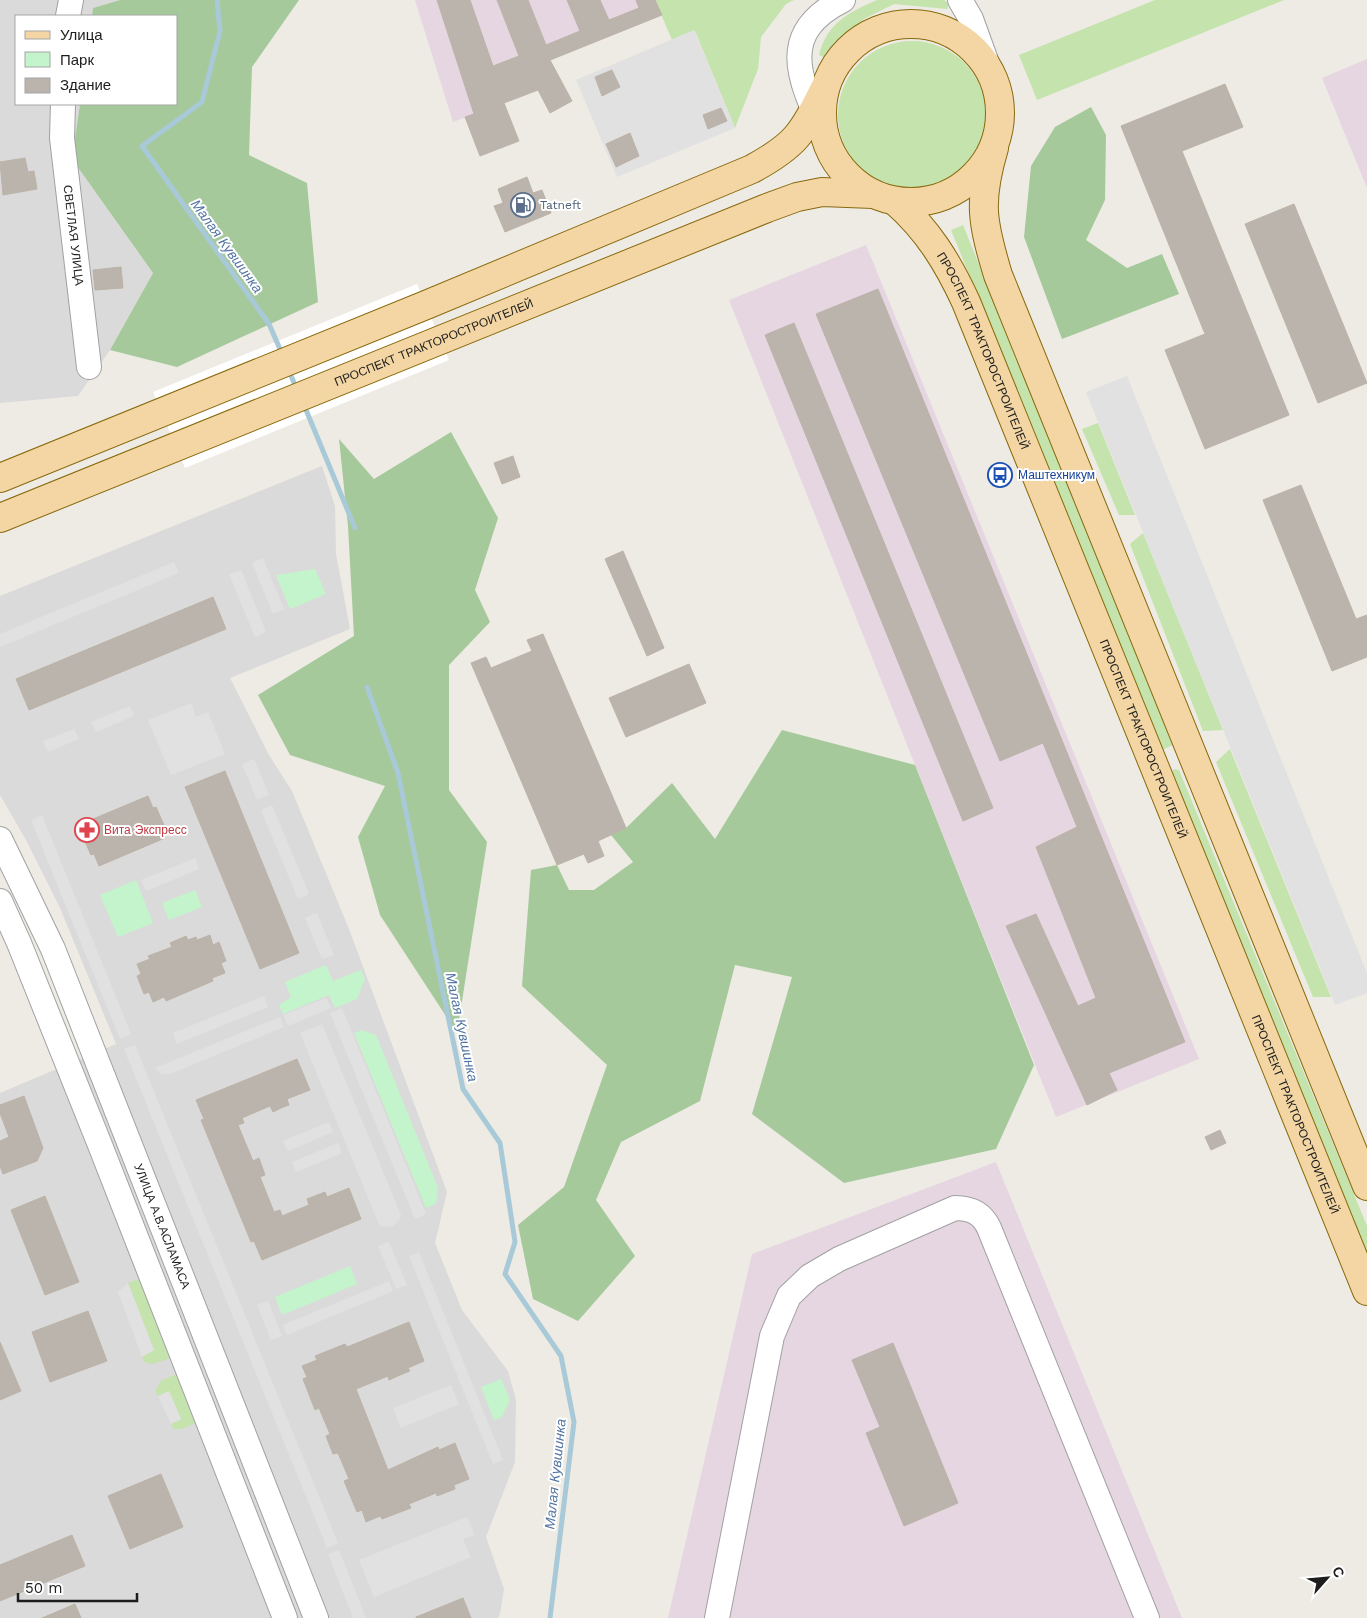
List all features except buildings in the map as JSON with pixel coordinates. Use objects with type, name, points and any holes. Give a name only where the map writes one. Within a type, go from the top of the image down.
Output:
[{"type":"main road","points":[[0,478],[426,305],[752,169],[792,144],[820,111],[831,73],[843,56],[861,39],[883,28],[908,24],[932,26],[955,36],[971,46],[988,66],[998,88],[1001,109],[999,131],[984,181],[983,207],[988,239],[998,275],[1367,1186]]},
{"type":"main road","points":[[820,111],[839,165],[854,182],[884,198],[919,203],[942,198],[957,190],[982,169],[994,148]]},
{"type":"main road","name":"ПРОСПЕКТ ТРАКТОРОСТРОИТЕЛЕЙ","points":[[0,518],[440,339],[797,197],[822,192],[884,198],[915,219],[937,246],[966,302],[1367,1291]]},
{"type":"main road","points":[[1155,766],[1191,752]]},
{"type":"street","points":[[68,15],[71,0]]},
{"type":"street","points":[[820,111],[804,84],[799,58],[802,36],[813,20],[843,0]]},
{"type":"street","points":[[960,0],[971,19],[988,66]]},
{"type":"street","name":"СВЕТЛАЯ УЛИЦА","points":[[63,105],[62,138],[89,367]]},
{"type":"street","name":"УЛИЦА А.В.АСЛАМАСА","points":[[0,839],[32,902],[88,1038],[316,1618]]},
{"type":"street","points":[[32,902],[3,908],[100,1145],[285,1618]]},
{"type":"street","points":[[717,1618],[772,1336],[789,1296],[810,1276],[839,1259],[955,1208],[963,1208],[977,1213],[989,1228],[1147,1618]]},
{"type":"shaded area","points":[[0,0],[120,0],[93,8],[92,15],[15,15],[15,105],[80,105],[72,159],[153,273],[110,350],[78,396],[0,403]]},
{"type":"shaded area","points":[[415,0],[655,0],[662,15],[522,72],[528,94],[453,122]]},
{"type":"shaded area","points":[[694,30],[735,128],[617,177],[576,80]]},
{"type":"shaded area","points":[[1367,59],[1367,188],[1322,78]]},
{"type":"shaded area","points":[[866,245],[1199,1059],[1056,1117],[729,300]]},
{"type":"shaded area","points":[[1127,376],[1367,973],[1367,993],[1335,1005],[1086,392]]},
{"type":"shaded area","points":[[322,466],[335,506],[336,554],[350,629],[230,678],[269,755],[292,791],[349,929],[447,1192],[435,1243],[462,1310],[508,1371],[516,1400],[515,1462],[486,1537],[504,1589],[500,1614],[498,1618],[0,1618],[0,1093],[116,1044],[60,908],[26,840],[0,795],[0,596]]},
{"type":"shaded area","points":[[263,558],[284,609],[273,614],[252,563]]},
{"type":"shaded area","points":[[174,562],[179,573],[0,647],[0,634]]},
{"type":"shaded area","points":[[241,570],[266,632],[255,637],[229,574]]},
{"type":"shaded area","points":[[191,703],[196,717],[208,712],[225,754],[171,775],[148,720]]},
{"type":"shaded area","points":[[130,706],[134,716],[96,732],[91,722]]},
{"type":"shaded area","points":[[74,729],[79,739],[48,752],[43,741]]},
{"type":"shaded area","points":[[254,759],[269,795],[257,800],[242,764]]},
{"type":"shaded area","points":[[272,805],[309,894],[298,899],[261,810]]},
{"type":"shaded area","points":[[42,815],[131,1034],[120,1039],[31,820]]},
{"type":"shaded area","points":[[195,858],[199,869],[146,891],[141,880]]},
{"type":"shaded area","points":[[317,913],[334,955],[322,959],[305,918]]},
{"type":"shaded area","points":[[264,996],[268,1007],[177,1044],[173,1033]]},
{"type":"shaded area","points":[[326,998],[331,1008],[288,1026],[283,1015]]},
{"type":"shaded area","points":[[342,1008],[426,1214],[415,1219],[330,1013]]},
{"type":"shaded area","points":[[280,1017],[284,1027],[170,1074],[162,1074],[155,1068]]},
{"type":"shaded area","points":[[322,1024],[401,1215],[398,1222],[393,1226],[384,1227],[379,1224],[300,1033]]},
{"type":"shaded area","points":[[135,1045],[338,1543],[327,1548],[124,1049]]},
{"type":"shaded area","points":[[329,1122],[333,1132],[288,1151],[283,1141]]},
{"type":"shaded area","points":[[338,1143],[342,1153],[296,1172],[292,1162]]},
{"type":"shaded area","points":[[996,1162],[1182,1618],[668,1618],[752,1254]]},
{"type":"shaded area","points":[[389,1242],[407,1285],[396,1289],[378,1246]]},
{"type":"shaded area","points":[[419,1252],[503,1460],[493,1464],[409,1256]]},
{"type":"shaded area","points":[[389,1281],[393,1291],[287,1335],[283,1325]]},
{"type":"shaded area","points":[[128,1283],[154,1350],[142,1357],[118,1292]]},
{"type":"shaded area","points":[[268,1301],[282,1336],[271,1340],[257,1305]]},
{"type":"shaded area","points":[[451,1385],[459,1404],[401,1428],[393,1408]]},
{"type":"shaded area","points":[[169,1391],[181,1419],[171,1424],[158,1396]]},
{"type":"shaded area","points":[[467,1517],[475,1535],[463,1539],[471,1557],[374,1597],[359,1560]]},
{"type":"shaded area","points":[[339,1550],[366,1618],[353,1618],[328,1554]]},
{"type":"green space","points":[[120,0],[299,0],[252,67],[249,155],[307,183],[318,302],[177,367],[110,350],[153,273],[72,159],[80,105],[178,105],[178,15],[92,15],[93,8]]},
{"type":"green space","points":[[655,0],[794,0],[786,4],[761,37],[758,69],[735,128],[695,31],[672,40]]},
{"type":"green space","points":[[877,0],[944,0],[949,4],[947,9],[894,4],[864,19],[824,57],[819,55],[833,27],[848,14]]},
{"type":"green space","points":[[1155,0],[1284,0],[1037,100],[1019,55]]},
{"type":"green space","points":[[912,41],[940,46],[953,53],[964,63],[974,74],[981,87],[986,115],[981,143],[974,156],[964,167],[953,177],[940,184],[912,189],[884,184],[871,177],[860,167],[850,156],[843,143],[838,115],[843,87],[850,74],[860,63],[871,53],[884,46]]},
{"type":"green space","points":[[1091,107],[1106,135],[1105,200],[1086,240],[1127,268],[1162,254],[1179,294],[1062,339],[1024,237],[1031,166],[1055,127]]},
{"type":"green space","points":[[963,225],[1173,745],[1162,750],[951,230]]},
{"type":"green space","points":[[1098,423],[1135,515],[1119,515],[1082,429]]},
{"type":"green space","points":[[451,432],[498,518],[475,590],[490,622],[449,665],[449,790],[487,842],[457,1033],[380,915],[358,837],[385,786],[290,755],[258,695],[354,636],[348,526],[339,439],[374,479]]},
{"type":"green space","points":[[1143,533],[1223,730],[1203,731],[1130,544]]},
{"type":"green space","points":[[315,569],[326,594],[290,609],[276,575]]},
{"type":"green space","points":[[782,730],[915,765],[1034,1065],[996,1149],[844,1183],[752,1114],[792,977],[735,965],[700,1101],[621,1142],[596,1200],[635,1256],[578,1321],[533,1299],[518,1225],[564,1187],[607,1065],[522,986],[531,870],[557,865],[569,890],[594,890],[633,862],[611,835],[626,828],[672,783],[715,839]]},
{"type":"green space","points":[[1230,749],[1331,997],[1313,997],[1216,762]]},
{"type":"green space","points":[[1174,769],[1179,770],[1367,1226],[1367,1257],[1171,773]]},
{"type":"green space","points":[[136,880],[153,923],[118,937],[100,895]]},
{"type":"green space","points":[[195,890],[202,907],[169,920],[162,903]]},
{"type":"green space","points":[[326,965],[333,981],[361,970],[365,979],[357,999],[335,1008],[329,995],[283,1014],[279,1005],[291,997],[285,982]]},
{"type":"green space","points":[[362,1030],[376,1035],[438,1188],[436,1204],[426,1208],[354,1033]]},
{"type":"green space","points":[[350,1266],[357,1284],[282,1315],[275,1297]]},
{"type":"green space","points":[[139,1279],[144,1282],[171,1358],[152,1364],[144,1362],[142,1357],[154,1350],[128,1283]]},
{"type":"green space","points":[[177,1374],[182,1378],[198,1422],[182,1429],[173,1429],[171,1424],[181,1419],[169,1391],[158,1396],[155,1390],[162,1380]]},
{"type":"green space","points":[[501,1379],[510,1400],[502,1417],[494,1420],[481,1387]]},
{"type":"pier","points":[[417,284],[449,360],[185,468],[153,392]]},
{"type":"waterway","name":"Малая Кувшинка","points":[[217,0],[220,31],[202,102],[142,146],[269,324],[283,356]]},
{"type":"waterway","name":"Малая Кувшинка","points":[[289,371],[297,390]]},
{"type":"waterway","name":"Малая Кувшинка","points":[[304,405],[355,528]]},
{"type":"waterway","name":"Малая Кувшинка","points":[[367,687],[398,773],[463,1089],[500,1143],[515,1242],[505,1274],[561,1356],[574,1422],[550,1618]]},
{"type":"place","name":"Tatneft","points":[[523,205]]},
{"type":"place","name":"Маштехникум","points":[[1000,475]]},
{"type":"place","name":"Вита Экспресс","points":[[87,830]]}]
